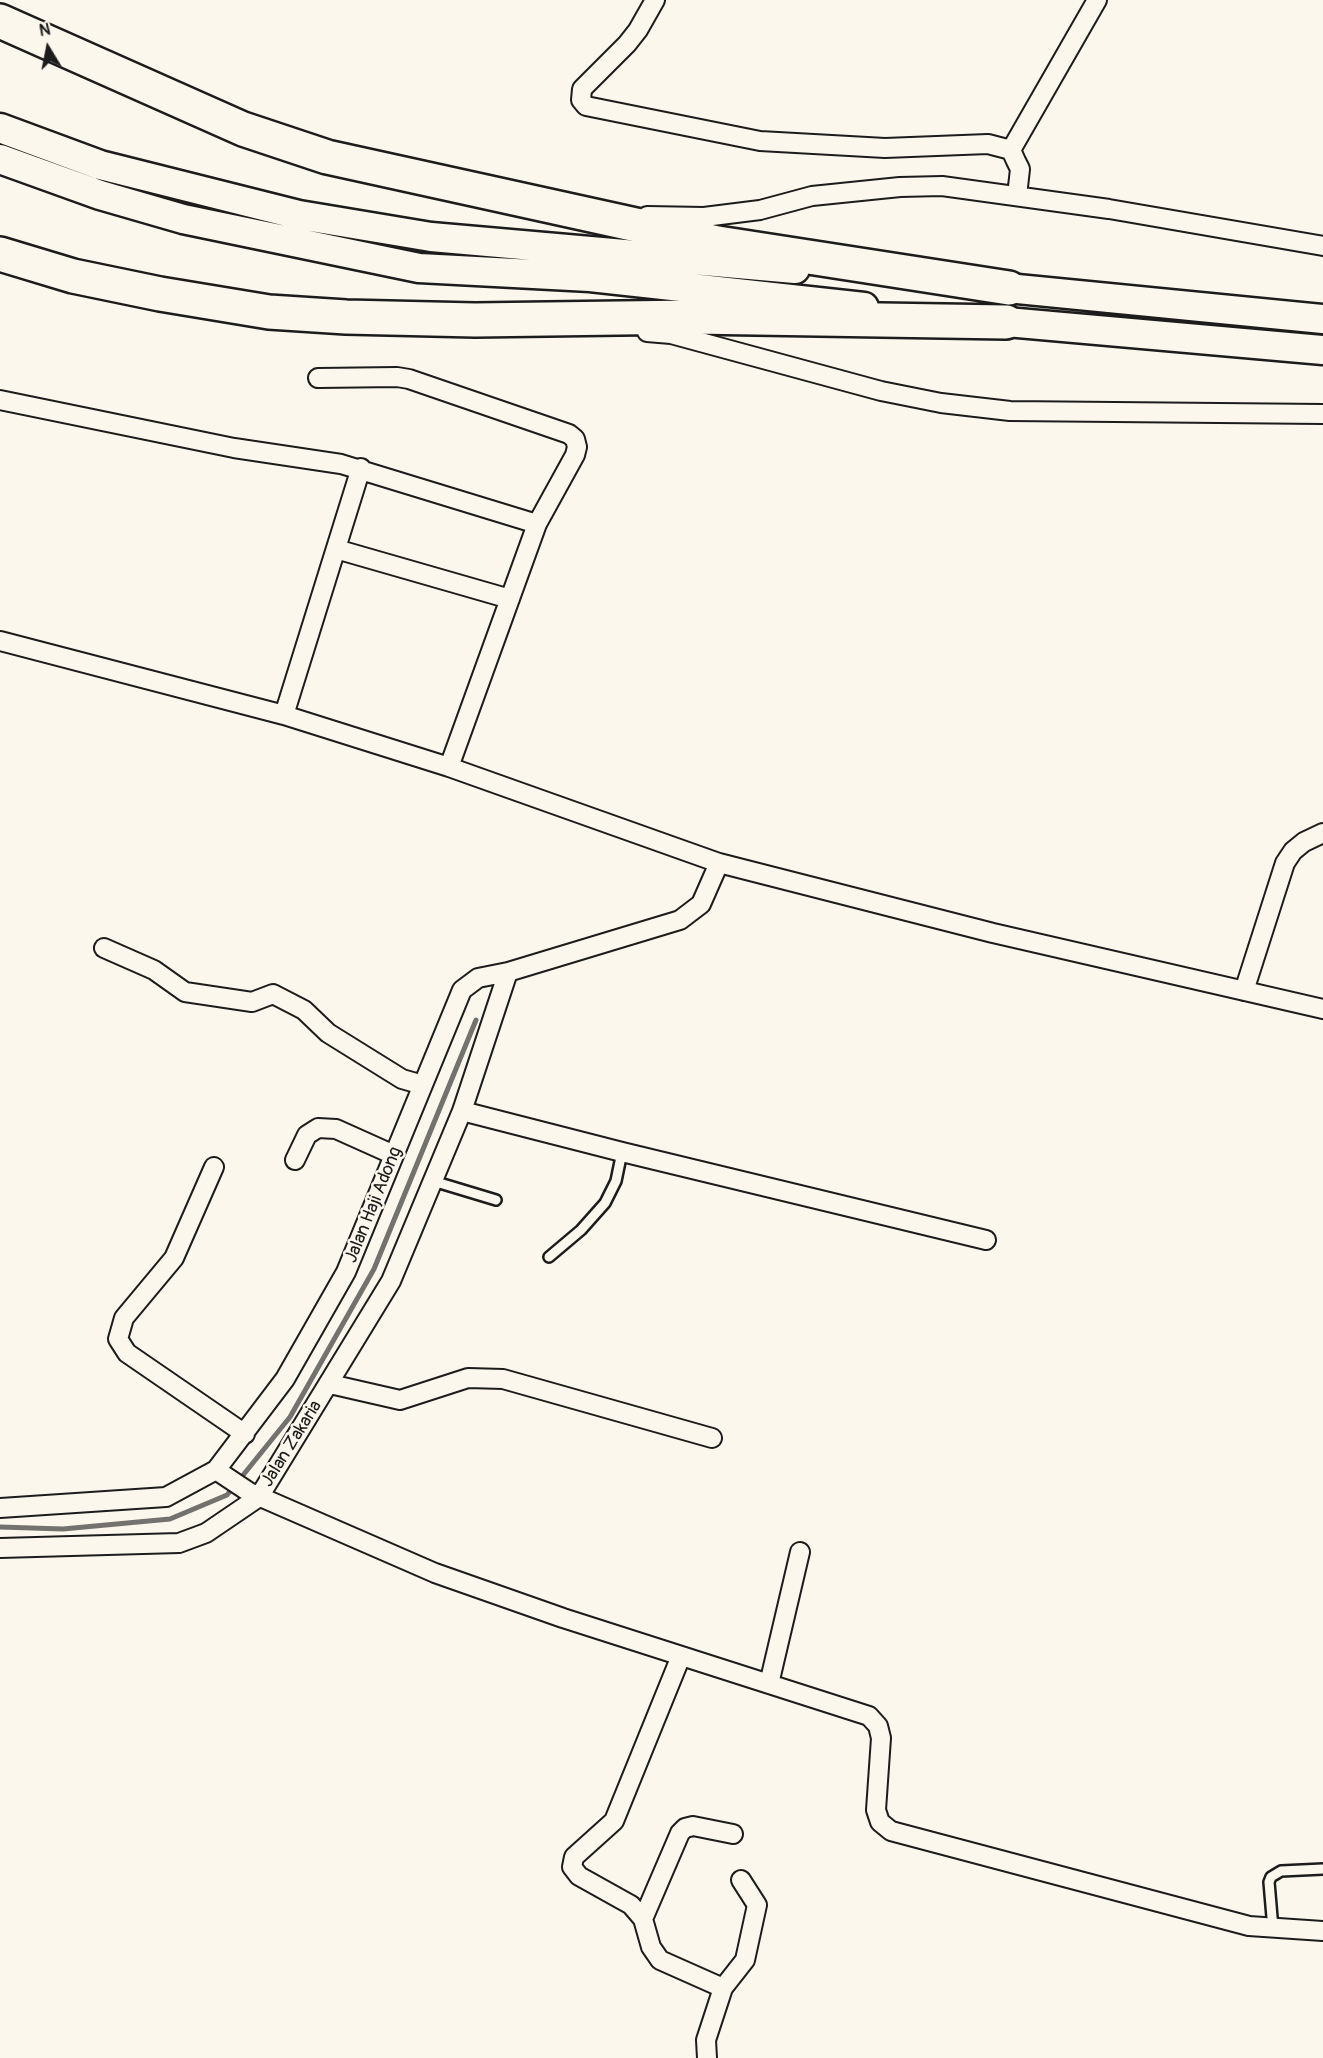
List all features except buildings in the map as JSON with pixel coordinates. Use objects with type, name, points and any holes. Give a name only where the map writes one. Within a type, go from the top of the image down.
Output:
[{"type":"highway","points":[[0,21],[243,129],[327,157],[718,243],[1009,288]]},
{"type":"highway","points":[[0,254],[73,276],[160,294],[269,312],[346,317],[475,320],[693,317],[1006,322]]},
{"type":"main road","points":[[0,128],[100,165],[172,184],[299,215],[431,237],[1009,288],[1323,319]]},
{"type":"main road","points":[[0,159],[100,195],[183,219],[418,268],[590,277],[1006,322],[1323,350]]},
{"type":"street","points":[[655,0],[627,44],[582,89],[581,100],[586,106],[760,141],[885,148],[988,144],[1011,150],[1020,168],[1017,195]]},
{"type":"street","points":[[1011,150],[1097,0]]},
{"type":"street","points":[[588,215],[704,216],[760,210],[812,196],[900,187],[942,186],[1017,195],[1323,246]]},
{"type":"street","points":[[475,320],[671,334],[881,391],[940,403],[1010,411],[1323,414]]},
{"type":"street","points":[[318,378],[397,377],[409,379],[569,434],[577,447],[575,455],[537,524],[449,767]]},
{"type":"street","points":[[0,400],[234,448],[281,453],[361,468],[537,524]]},
{"type":"street","points":[[284,715],[361,468]]},
{"type":"street","points":[[336,549],[510,599]]},
{"type":"street","points":[[0,641],[284,715],[449,767],[719,863],[993,933],[1323,1009]]},
{"type":"street","points":[[1244,991],[1268,910],[1285,863],[1293,851],[1304,842],[1323,833]]},
{"type":"street","name":"Jalan Haji Adong","points":[[0,1508],[166,1497],[220,1472],[285,1379],[346,1272],[462,990],[478,978],[508,972],[680,920],[701,904],[719,863]]},
{"type":"street","points":[[104,948],[154,970],[185,992],[252,1002],[273,994],[304,1010],[328,1033],[402,1079],[423,1085]]},
{"type":"street","name":"Jalan Zakaria","points":[[0,1548],[179,1543],[206,1533],[254,1494],[330,1384],[391,1281],[462,1111],[508,972]]},
{"type":"street","points":[[462,1111],[986,1240]]},
{"type":"street","points":[[294,1160],[307,1135],[318,1128],[336,1129],[394,1155]]},
{"type":"street","points":[[214,1167],[174,1258],[124,1318],[118,1339],[127,1353],[245,1434]]},
{"type":"street","points":[[330,1384],[400,1400],[468,1378],[503,1379],[712,1438]]},
{"type":"street","points":[[220,1472],[254,1494],[435,1573],[681,1656],[852,1708],[869,1716],[878,1726],[881,1738],[876,1810],[880,1822],[891,1831],[1249,1926],[1323,1931]]},
{"type":"street","points":[[769,1684],[800,1552]]},
{"type":"street","points":[[681,1656],[614,1821],[574,1857],[572,1867],[579,1876],[631,1905],[643,1919],[651,1947],[660,1960],[723,1988]]},
{"type":"street","points":[[643,1919],[680,1833],[685,1828],[693,1826],[733,1834]]},
{"type":"street","points":[[707,2058],[706,2040],[723,1988],[745,1960],[757,1905],[741,1880]]},
{"type":"lane","points":[[549,1257],[581,1230],[605,1203],[616,1181],[622,1152]]},
{"type":"lane","points":[[433,1182],[496,1200]]},
{"type":"lane","points":[[1273,1929],[1269,1882],[1271,1877],[1281,1871],[1323,1869]]},
{"type":"waterway","points":[[0,1527],[63,1529],[170,1519],[227,1495],[290,1417],[374,1269],[476,1020]]}]
